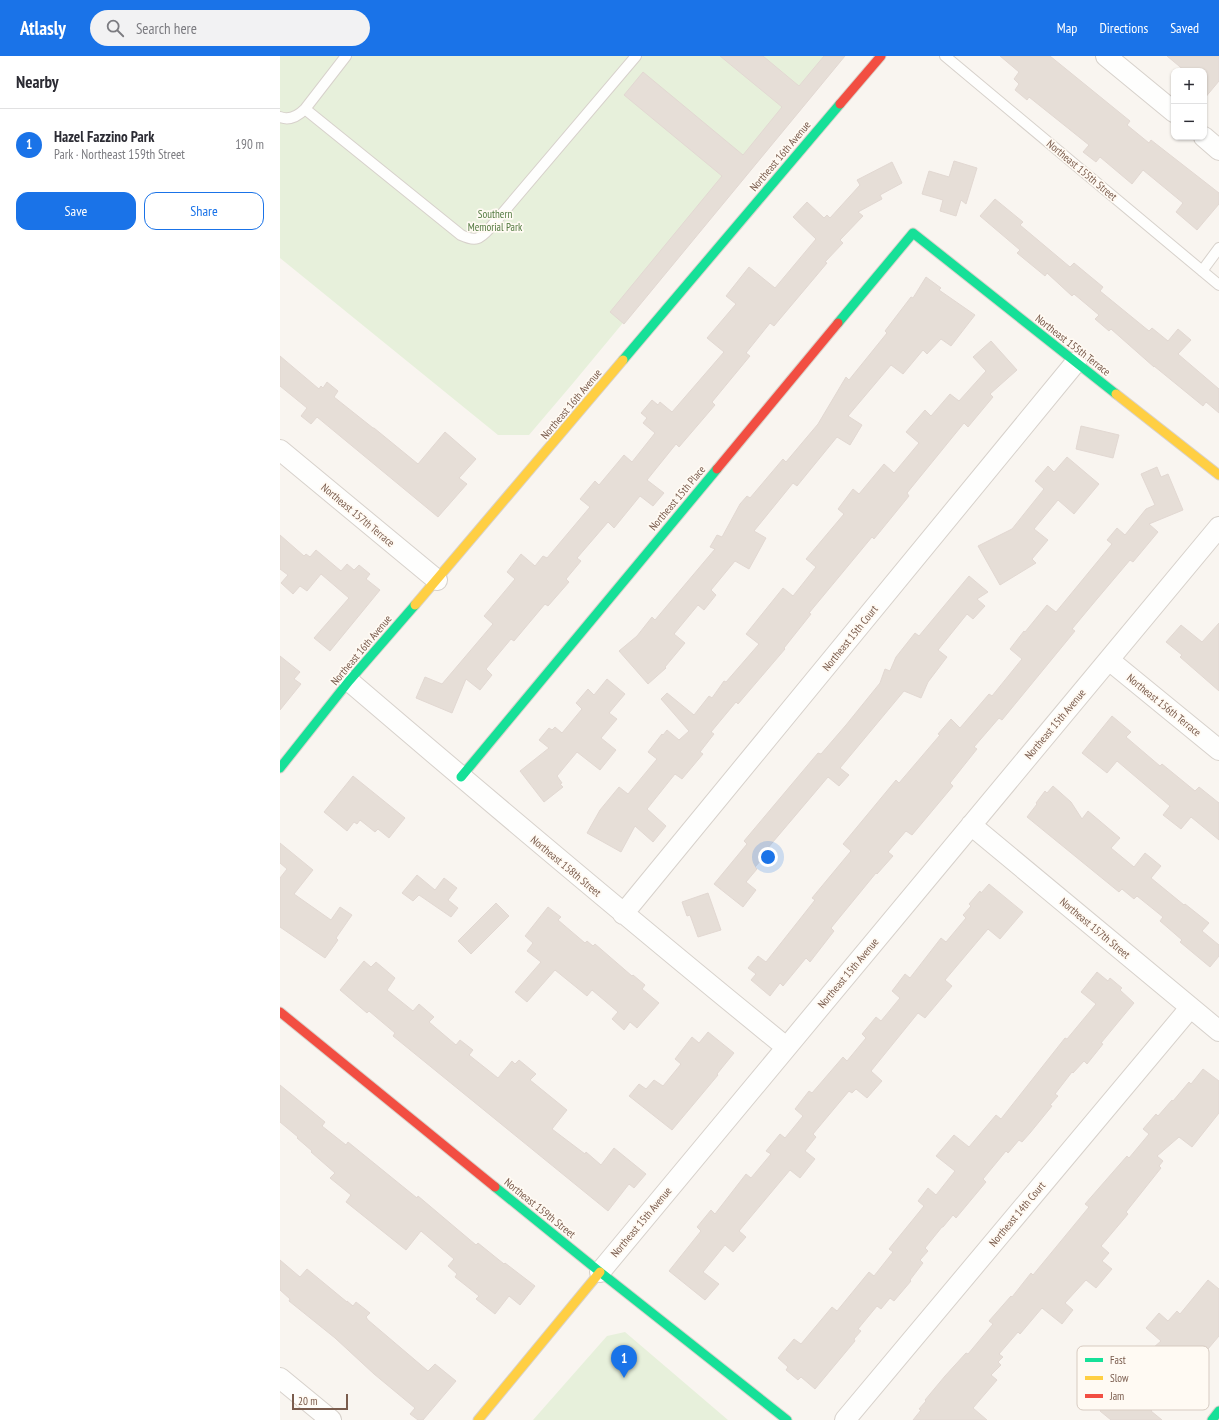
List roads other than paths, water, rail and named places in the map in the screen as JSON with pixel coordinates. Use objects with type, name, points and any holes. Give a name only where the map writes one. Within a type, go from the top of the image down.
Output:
[{"type":"street","name":"Northeast 16th Avenue","points":[[281,764],[349,681],[437,580],[881,56]]},
{"type":"street","points":[[1106,56],[1171,110]]},
{"type":"street","points":[[1207,140],[1219,150]]},
{"type":"street","name":"Northeast 155th Terrace","points":[[913,233],[1219,475]]},
{"type":"street","name":"Northeast 15th Place","points":[[461,777],[913,233]]},
{"type":"street","name":"Northeast 15th Court","points":[[623,914],[1076,362]]},
{"type":"street","name":"Northeast 157th Terrace","points":[[280,450],[437,580]]},
{"type":"street","name":"Northeast 15th Avenue","points":[[478,1420],[1219,527]]},
{"type":"street","name":"Northeast 156th Terrace","points":[[1109,660],[1219,750]]},
{"type":"street","name":"Northeast 158th Street","points":[[349,681],[623,914],[786,1047]]},
{"type":"street","name":"Northeast 157th Street","points":[[972,825],[1219,1031]]},
{"type":"street","name":"Northeast 14th Court","points":[[845,1420],[1190,1008]]},
{"type":"street","name":"Northeast 159th Street","points":[[280,1012],[600,1272],[787,1420]]},
{"type":"street","points":[[280,1378],[331,1420]]},
{"type":"street","points":[[1212,1420],[1219,1412]]},
{"type":"lane","points":[[280,117],[297,117],[305,110],[346,56]]},
{"type":"lane","points":[[305,110],[462,235],[471,240],[482,237],[636,56]]},
{"type":"lane","name":"Northeast 155th Street","points":[[945,56],[1219,285]]},
{"type":"lane","points":[[1202,271],[1219,248]]},
{"type":"place","name":"Hazel Fazzino Park","points":[[624,1378]]},
{"type":"park label","name":"Southern Memorial Park","points":[[495,220]]}]
